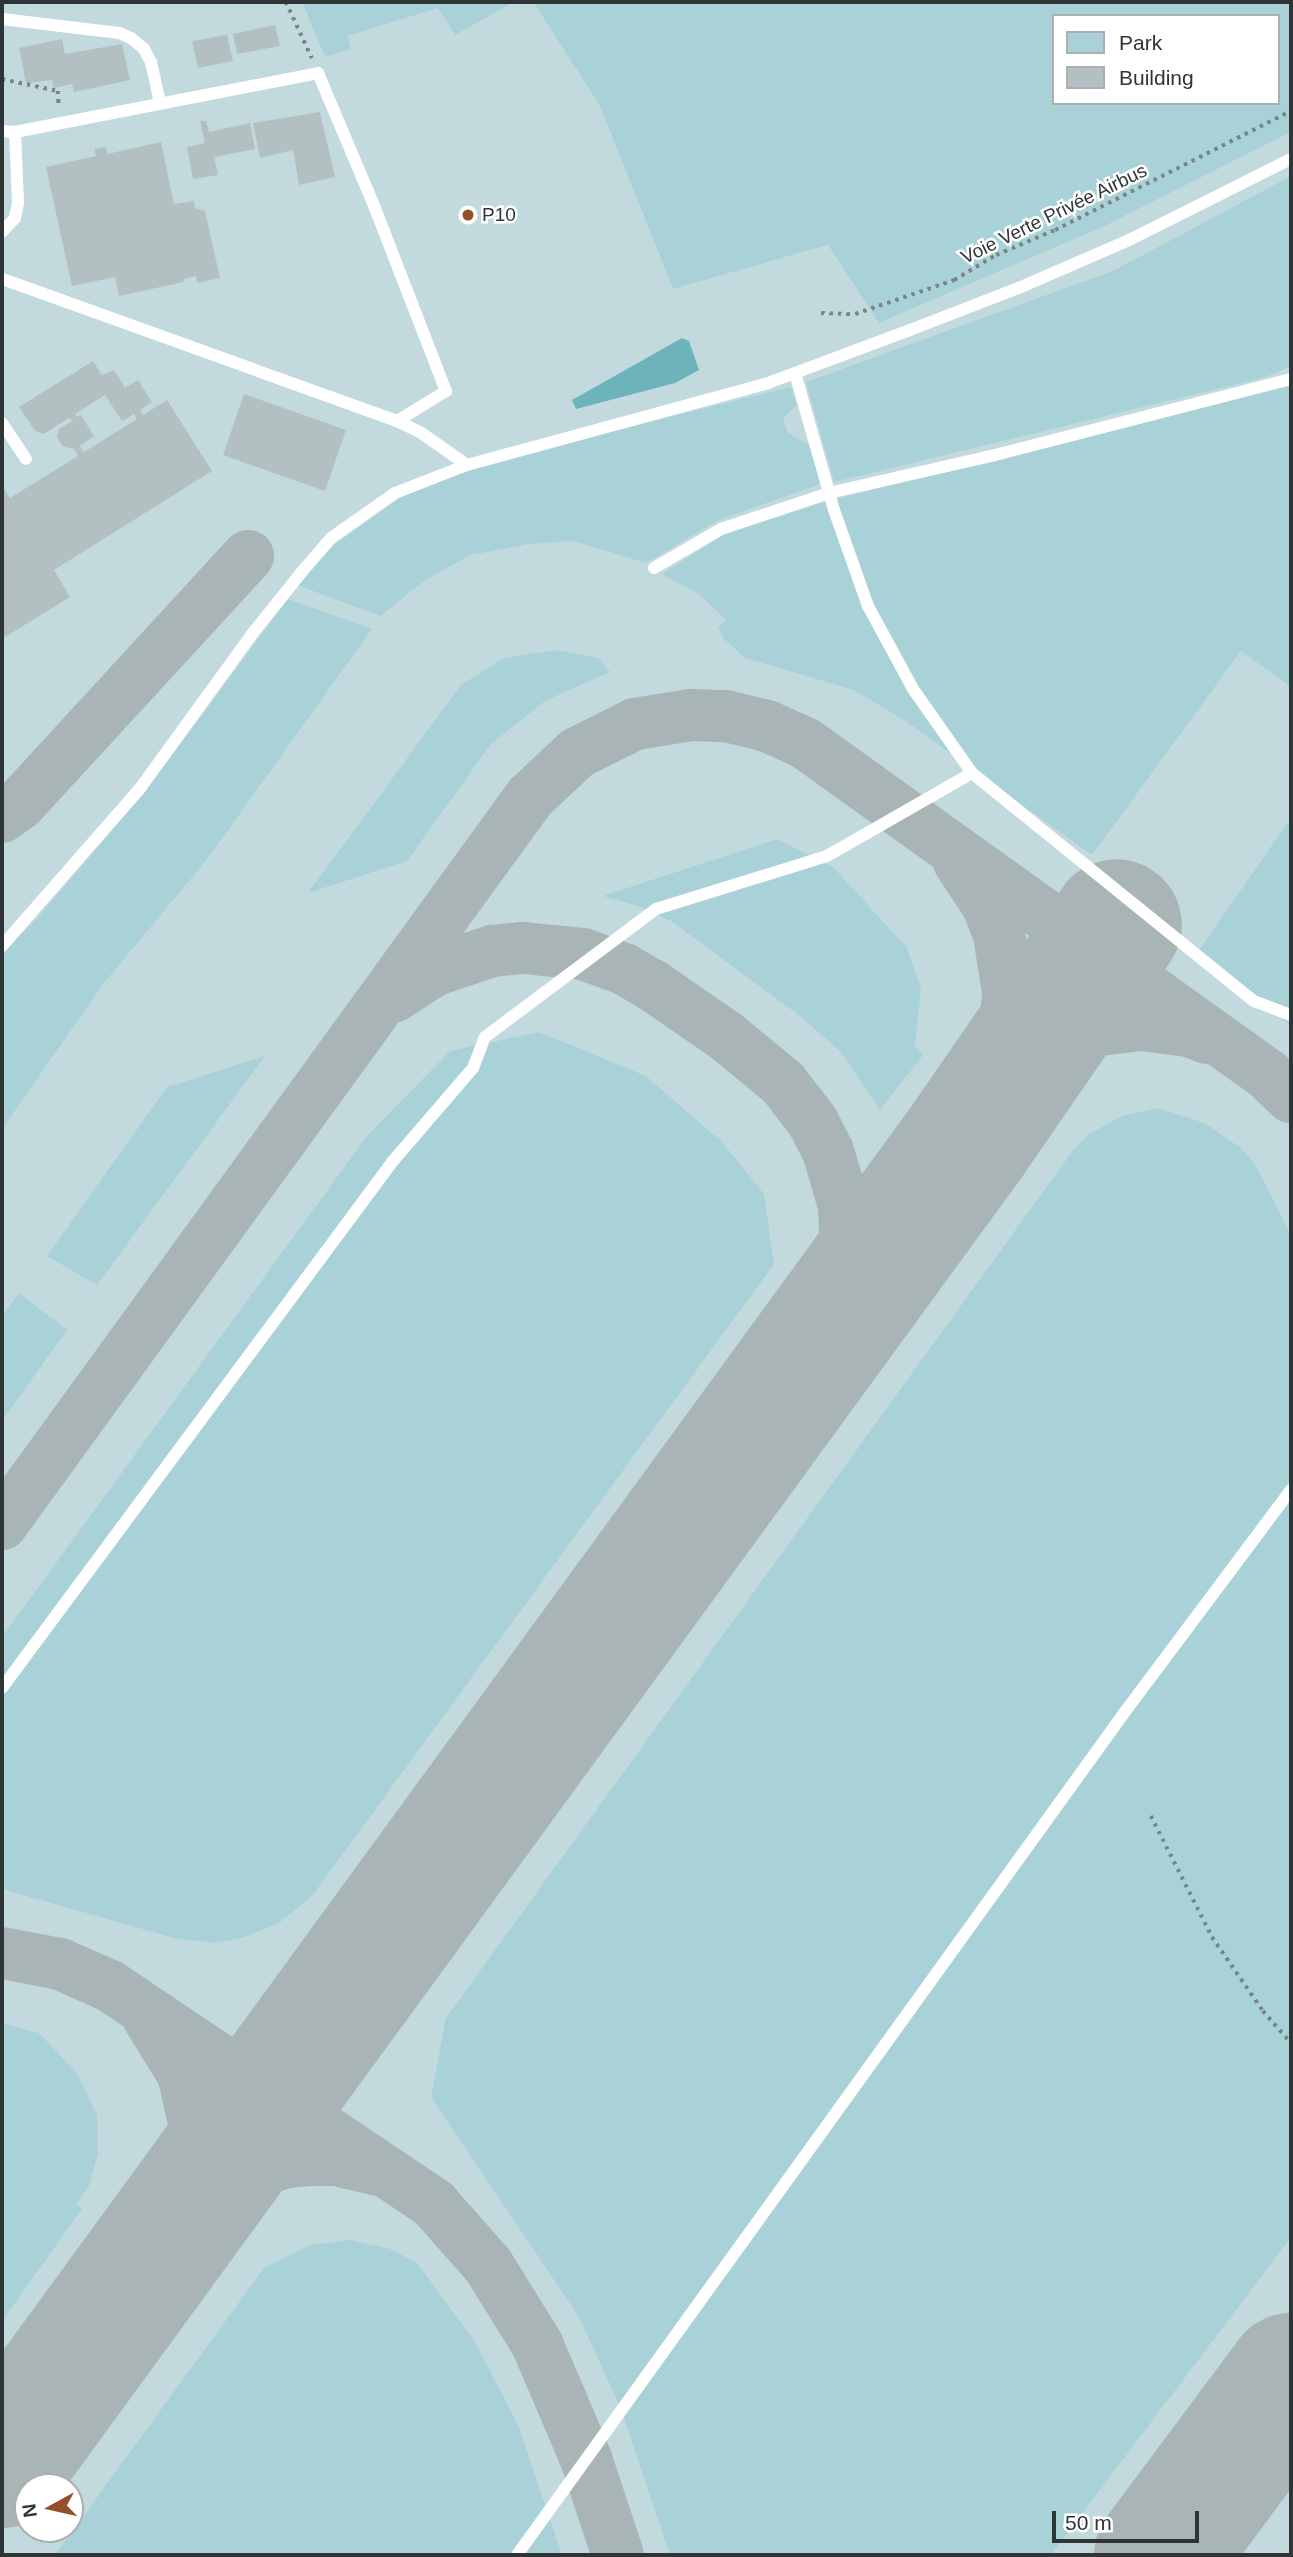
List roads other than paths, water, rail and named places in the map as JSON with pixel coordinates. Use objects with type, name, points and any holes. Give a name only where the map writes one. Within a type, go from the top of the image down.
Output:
[{"type":"lane","points":[[2,19],[119,33],[131,38],[144,49],[151,62],[160,103]]},
{"type":"lane","points":[[2,232],[15,218],[18,203],[8,132],[318,73],[373,203],[446,391],[397,421]]},
{"type":"lane","points":[[2,946],[141,787],[252,634],[331,538],[395,493],[467,464],[662,414],[795,373],[1021,287],[1129,240],[1291,159]]},
{"type":"lane","points":[[2,279],[397,421],[420,432],[467,464]]},
{"type":"lane","points":[[795,373],[829,493],[868,606],[913,689],[972,773],[1254,1001],[1291,1014]]},
{"type":"lane","points":[[654,568],[721,529],[829,493],[995,455],[1291,379]]},
{"type":"lane","points":[[2,423],[26,458]]},
{"type":"lane","points":[[2,1688],[393,1161],[473,1069],[485,1037],[656,909],[827,856],[972,773]]},
{"type":"lane","points":[[517,2555],[1124,1713],[1291,1490]]},
{"type":"place","name":"P10","points":[[468,215]]}]
